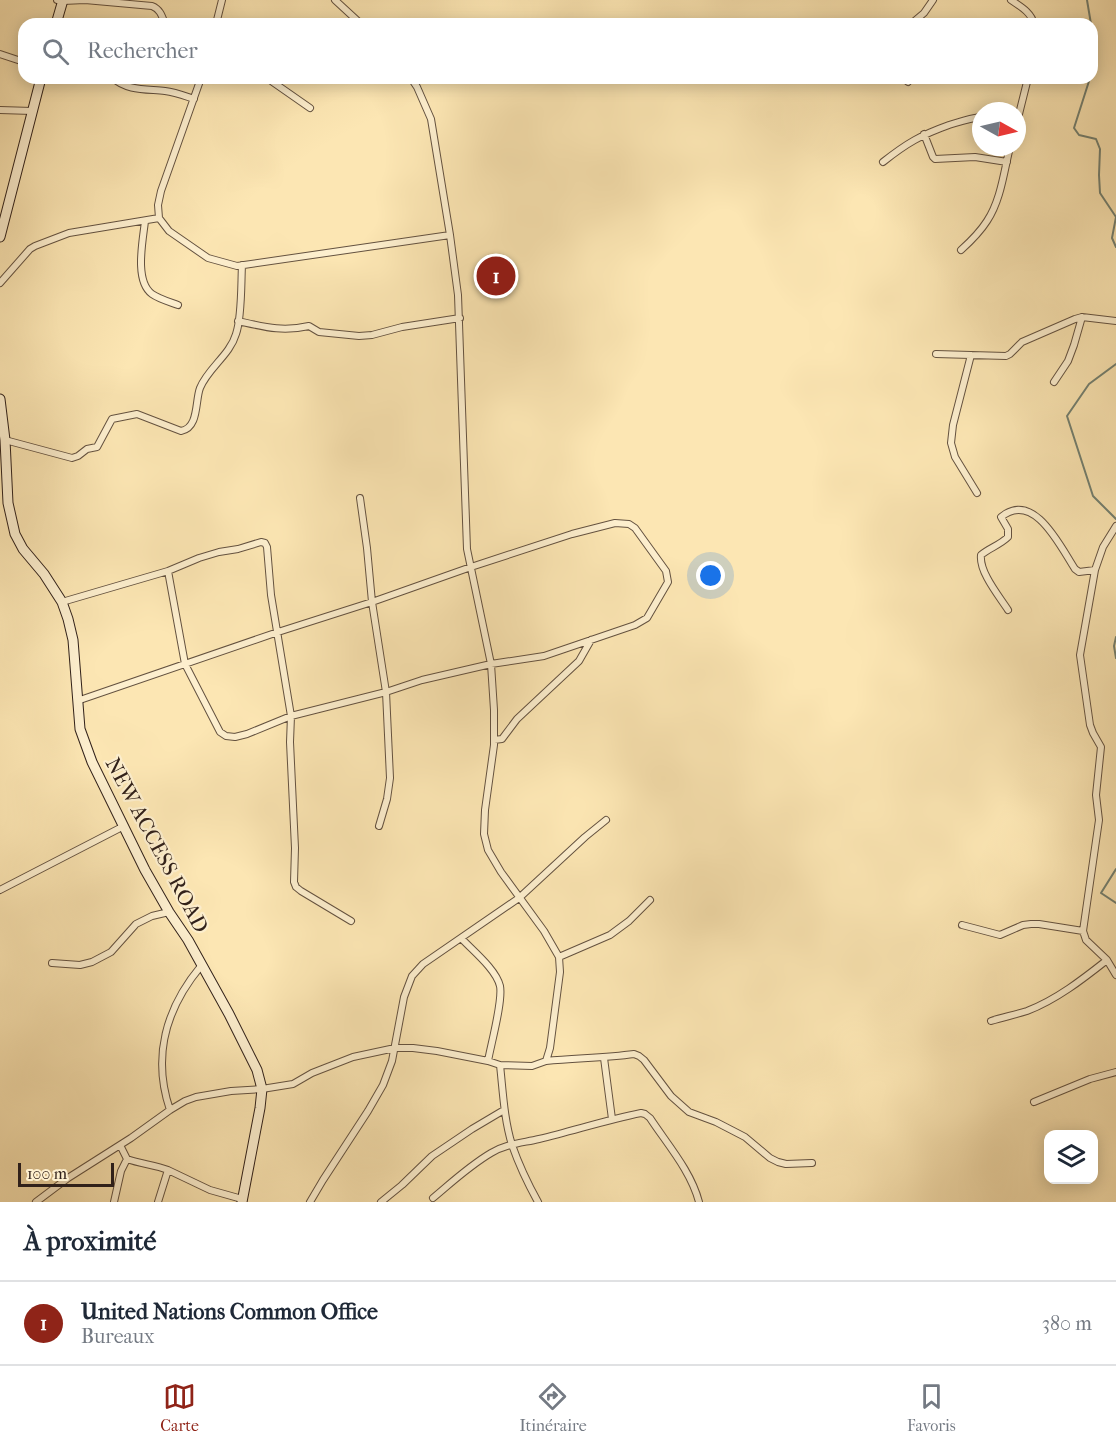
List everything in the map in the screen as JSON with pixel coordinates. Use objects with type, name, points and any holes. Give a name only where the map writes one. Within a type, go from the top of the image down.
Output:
[{"type":"main road","points":[[57,18],[61,0]]},
{"type":"main road","points":[[0,237],[39,84]]},
{"type":"main road","name":"NEW ACCESS ROAD","points":[[0,399],[5,440],[8,503],[15,534],[23,549],[44,574],[62,602],[68,619],[73,640],[80,729],[92,762],[145,870],[188,940],[257,1070],[262,1089],[261,1108],[242,1200]]},
{"type":"street","points":[[61,0],[152,6],[160,11],[163,18]]},
{"type":"street","points":[[218,18],[222,0]]},
{"type":"street","points":[[335,0],[354,18]]},
{"type":"street","points":[[918,18],[933,0]]},
{"type":"street","points":[[1011,0],[1027,11],[1032,18]]},
{"type":"street","points":[[0,54],[18,60]]},
{"type":"street","points":[[120,84],[153,91],[165,91],[194,99]]},
{"type":"street","points":[[199,84],[158,205],[159,218],[169,231],[208,258],[237,266],[450,235]]},
{"type":"street","points":[[276,84],[310,108]]},
{"type":"street","points":[[415,84],[431,119],[458,288],[465,530],[491,664],[494,710],[494,740],[484,834],[488,850],[501,872],[544,931],[559,957],[560,972],[550,1048],[546,1062]]},
{"type":"street","points":[[1022,102],[1026,84]]},
{"type":"street","points":[[0,110],[32,111]]},
{"type":"street","points":[[883,162],[901,147],[924,134],[972,119]]},
{"type":"street","points":[[924,134],[935,159],[975,157],[1007,162]]},
{"type":"street","points":[[961,250],[980,232],[989,219],[999,193],[1009,156]]},
{"type":"street","points":[[0,283],[35,246],[69,233],[159,218]]},
{"type":"street","points":[[145,221],[142,279],[152,294],[178,306]]},
{"type":"street","points":[[5,440],[72,458],[87,449],[97,447],[112,419],[137,414],[181,431],[187,430],[194,419],[200,388],[237,333],[242,265]]},
{"type":"street","points":[[936,354],[1006,356],[1022,342],[1065,322],[1082,317],[1116,321]]},
{"type":"street","points":[[1054,382],[1068,361],[1082,317]]},
{"type":"street","points":[[238,321],[272,328],[294,329],[309,326],[319,332],[359,336],[460,318]]},
{"type":"street","points":[[971,356],[953,425],[951,443],[956,457],[977,494]]},
{"type":"street","points":[[360,498],[372,602],[386,692],[390,777],[387,799],[379,826]]},
{"type":"street","points":[[1008,610],[980,561],[981,555],[1008,537],[1008,529],[1001,520],[1003,515],[1017,510],[1027,510],[1035,514],[1051,531],[1075,569],[1079,572],[1095,570]]},
{"type":"street","points":[[77,701],[185,664],[278,632],[372,602],[471,567],[572,534],[615,523],[629,524],[635,528],[666,571],[668,582],[647,618],[635,625],[544,656],[491,664],[422,680],[386,692],[291,716],[235,737],[226,736],[220,732],[185,664],[168,572]]},
{"type":"street","points":[[1116,526],[1103,548],[1095,570],[1080,655],[1090,725],[1101,747],[1096,795],[1099,820],[1083,931],[1086,940],[1107,960],[1116,975]]},
{"type":"street","points":[[62,602],[168,572],[219,552],[265,543],[291,716],[294,882],[301,891],[351,921]]},
{"type":"street","points":[[494,740],[502,739],[517,719],[579,660],[591,640]]},
{"type":"street","points":[[310,1202],[368,1112],[388,1074],[404,997],[412,976],[423,964],[519,898],[606,820]]},
{"type":"street","points":[[0,890],[124,826]]},
{"type":"street","points":[[559,957],[610,935],[651,900]]},
{"type":"street","points":[[52,963],[80,965],[92,962],[111,952],[136,924],[152,916],[169,912]]},
{"type":"street","points":[[962,925],[1000,935],[1031,924],[1083,931]]},
{"type":"street","points":[[460,938],[489,967],[500,985],[500,997],[488,1061]]},
{"type":"street","points":[[991,1021],[1035,1007],[1090,974],[1107,960]]},
{"type":"street","points":[[170,1110],[163,1081],[164,1036],[170,1016],[188,981],[201,966]]},
{"type":"street","points":[[36,1202],[68,1178],[185,1101],[231,1091],[293,1084],[312,1073],[352,1057],[395,1048],[437,1051],[500,1065],[532,1066],[572,1058],[604,1058],[634,1054],[644,1060],[671,1096],[689,1112],[716,1122],[745,1137],[778,1162],[812,1163]]},
{"type":"street","points":[[604,1058],[612,1119]]},
{"type":"street","points":[[500,1065],[504,1110],[512,1144],[524,1178],[538,1202]]},
{"type":"street","points":[[1034,1102],[1090,1079],[1116,1072]]},
{"type":"street","points":[[381,1202],[432,1156],[504,1110]]},
{"type":"street","points":[[433,1198],[492,1152],[512,1144],[537,1140],[641,1113],[650,1118],[682,1166],[699,1202]]},
{"type":"street","points":[[120,1145],[127,1159],[160,1167],[210,1190],[242,1200]]},
{"type":"street","points":[[114,1202],[121,1171],[127,1159]]},
{"type":"street","points":[[158,1202],[168,1170]]},
{"type":"waterway","points":[[1087,0],[1090,18]]},
{"type":"waterway","points":[[1088,84],[1074,128],[1079,135],[1096,139],[1100,149],[1100,193],[1116,217],[1112,238],[1116,247]]},
{"type":"waterway","points":[[1116,364],[1089,384],[1067,416],[1093,496],[1116,519]]},
{"type":"waterway","points":[[1116,637],[1114,646],[1116,658]]},
{"type":"waterway","points":[[1116,869],[1101,893],[1116,903]]},
{"type":"place","name":"United Nations Common Office","points":[[496,276]]}]
